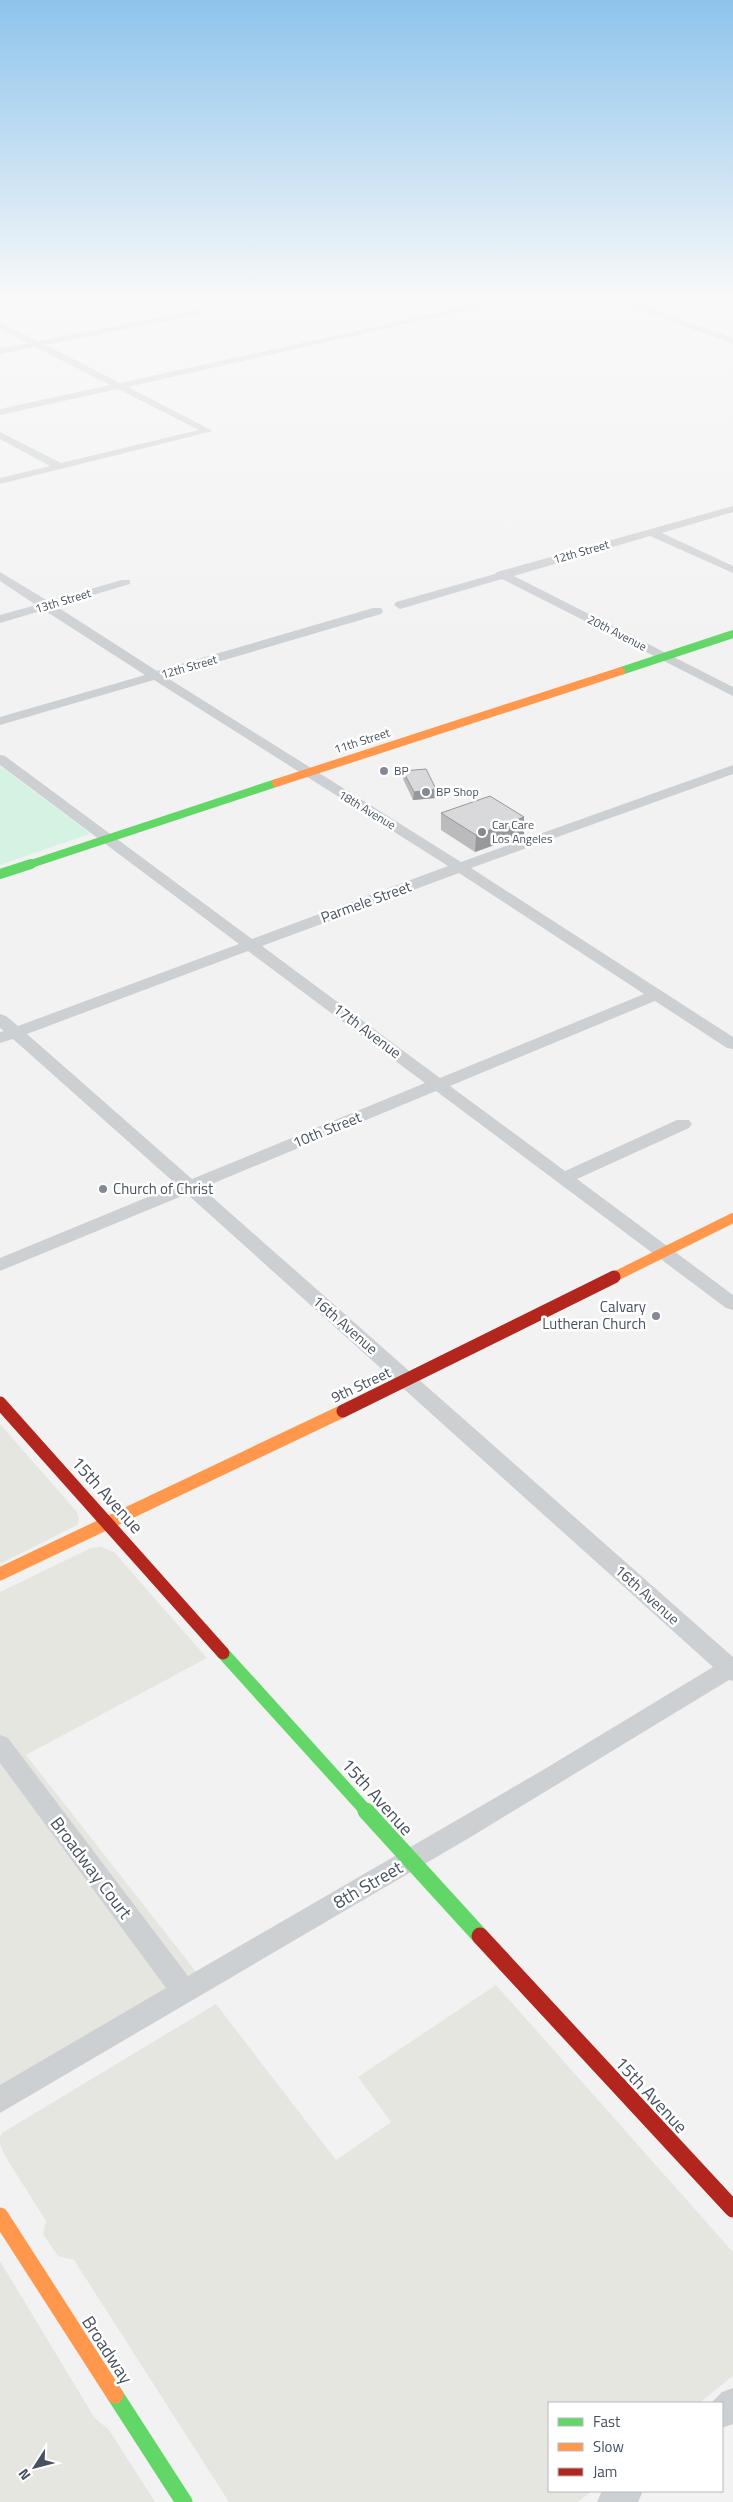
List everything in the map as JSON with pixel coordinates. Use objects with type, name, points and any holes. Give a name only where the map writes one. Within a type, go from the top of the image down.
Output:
[{"type":"main road","name":"11th Street","points":[[0,874],[733,634]]},
{"type":"main road","name":"9th Street","points":[[0,1574],[408,1380],[733,1218]]},
{"type":"main road","name":"15th Avenue","points":[[0,1403],[108,1521],[410,1861],[733,2209]]},
{"type":"main road","name":"Broadway","points":[[0,2216],[184,2502]]},
{"type":"street","points":[[0,481],[208,431],[177,415]]},
{"type":"street","points":[[0,435],[60,467]]},
{"type":"street","name":"12th Street","points":[[400,605],[501,574],[733,508]]},
{"type":"street","points":[[650,532],[733,570]]},
{"type":"street","name":"20th Avenue","points":[[501,574],[733,692]]},
{"type":"street","name":"18th Avenue","points":[[0,576],[307,774],[460,867],[733,1044]]},
{"type":"street","name":"13th Street","points":[[0,619],[126,582]]},
{"type":"street","name":"12th Street","points":[[0,721],[377,611]]},
{"type":"street","name":"17th Avenue","points":[[0,759],[733,1304]]},
{"type":"street","name":"Parmele Street","points":[[8,1036],[460,867],[733,769]]},
{"type":"street","name":"10th Street","points":[[0,1266],[190,1189],[318,1133],[655,994]]},
{"type":"street","name":"16th Avenue","points":[[0,1019],[8,1036],[190,1189],[408,1380],[731,1669]]},
{"type":"street","points":[[564,1178],[683,1124]]},
{"type":"street","name":"8th Street","points":[[0,2100],[183,1990],[410,1861],[731,1669]]},
{"type":"street","name":"Broadway Court","points":[[0,1745],[183,1990]]},
{"type":"street","points":[[723,2412],[733,2403]]},
{"type":"street","points":[[613,2502],[626,2492]]},
{"type":"shaded area","points":[[0,1424],[77,1512],[79,1519],[77,1525],[0,1564]]},
{"type":"shaded area","points":[[101,1547],[114,1552],[207,1658],[26,1755],[197,1973],[0,2091],[0,1592],[91,1548]]},
{"type":"shaded area","points":[[496,1985],[733,2252],[733,2376],[700,2402],[548,2402],[548,2492],[591,2492],[578,2502],[229,2502],[74,2260],[58,2256],[43,2234],[46,2221],[5,2156],[0,2144],[0,2137],[2,2133],[216,2004],[336,2160],[391,2122],[358,2077]]},
{"type":"shaded area","points":[[0,2261],[94,2417],[109,2430],[155,2502],[0,2502]]},
{"type":"green space","points":[[0,766],[87,831],[89,834],[0,865]]},
{"type":"building","points":[[426,769],[436,789],[414,792],[403,771]]},
{"type":"building","points":[[490,796],[524,817],[476,835],[441,813]]},
{"type":"traffic: fast","points":[[621,671],[733,634]]},
{"type":"traffic: fast","points":[[0,874],[276,783]]},
{"type":"traffic: fast","points":[[223,1653],[480,1936]]},
{"type":"traffic: fast","points":[[115,2395],[184,2502]]},
{"type":"traffic: slow","points":[[276,783],[621,671]]},
{"type":"traffic: slow","points":[[614,1277],[733,1218]]},
{"type":"traffic: slow","points":[[0,1574],[343,1411]]},
{"type":"traffic: slow","points":[[0,2216],[115,2395]]},
{"type":"traffic: jam","points":[[343,1411],[614,1277]]},
{"type":"traffic: jam","points":[[0,1403],[223,1653]]},
{"type":"traffic: jam","points":[[480,1936],[733,2209]]},
{"type":"place","name":"BP","points":[[384,771]]},
{"type":"place","name":"BP Shop","points":[[426,792]]},
{"type":"place","name":"Car Care Los Angeles","points":[[482,832]]},
{"type":"place","name":"Church of Christ","points":[[103,1189]]},
{"type":"place","name":"Calvary Lutheran Church","points":[[656,1316]]}]
